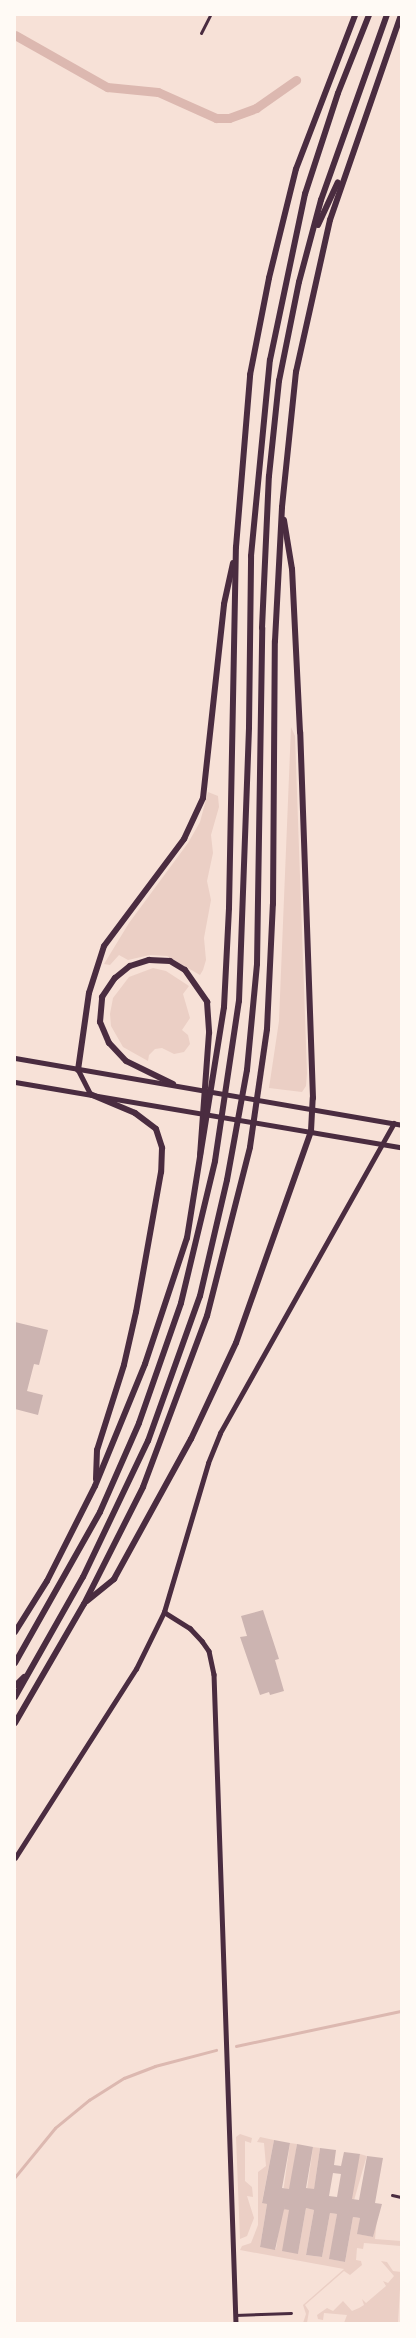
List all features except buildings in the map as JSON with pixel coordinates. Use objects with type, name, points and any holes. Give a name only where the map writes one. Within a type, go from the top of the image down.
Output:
[{"type":"highway","points":[[15,1632],[47,1581],[95,1486],[167,1302],[187,1238],[201,1163],[224,998],[230,908],[236,547],[250,375],[268,278],[296,169],[355,15]]},
{"type":"highway","points":[[15,1663],[100,1512],[139,1423],[181,1303],[215,1161],[239,1001],[249,727],[251,556],[270,360],[305,194],[338,93],[369,15]]},
{"type":"highway","points":[[15,1697],[26,1674],[90,1562],[148,1441],[200,1296],[231,1163],[247,1070],[257,964],[262,628],[274,423],[286,346],[309,244],[334,161],[387,15]]},
{"type":"highway","points":[[15,1723],[84,1604],[143,1487],[187,1376],[224,1260],[250,1147],[267,1029],[273,904],[275,641],[282,507],[296,372],[314,284],[348,161],[401,15]]},
{"type":"highway","points":[[309,244],[348,161]]},
{"type":"highway","points":[[84,1604],[114,1579],[191,1439],[236,1343],[311,1131],[312,1108],[300,732],[292,569],[282,507]]},
{"type":"highway","points":[[78,1070],[89,993],[104,946],[184,839],[203,798],[224,604],[236,547]]},
{"type":"highway","points":[[173,1084],[126,1061],[108,1043],[100,1022],[102,997],[115,978],[130,966],[149,960],[170,961],[185,970],[207,1002],[209,1033],[198,1142],[201,1163]]},
{"type":"highway","points":[[90,1094],[136,1113],[156,1129],[162,1148],[161,1172],[136,1312],[124,1365],[97,1450],[95,1486]]},
{"type":"highway","points":[[15,1686],[26,1674]]},
{"type":"main road","points":[[15,1058],[401,1124]]},
{"type":"main road","points":[[78,1070],[90,1094]]},
{"type":"main road","points":[[15,1082],[401,1147]]},
{"type":"street","points":[[201,33],[210,15]]},
{"type":"street","points":[[15,1858],[136,1669],[164,1612],[208,1462],[220,1433],[385,1144],[394,1123]]},
{"type":"street","points":[[164,1612],[190,1628],[202,1642],[208,1650],[214,1674],[236,2323]]},
{"type":"street","points":[[392,2195],[401,2197]]},
{"type":"street","points":[[235,2315],[292,2314]]},
{"type":"shaded area","points":[[291,727],[295,736],[307,1073],[306,1086],[302,1092],[269,1088],[279,1021]]},
{"type":"shaded area","points":[[208,792],[218,796],[219,807],[211,835],[213,853],[207,881],[211,900],[204,938],[206,960],[200,975],[167,956],[150,955],[128,960],[119,955],[110,965],[104,964],[129,923],[188,843],[200,822]]},
{"type":"shaded area","points":[[153,968],[166,971],[189,986],[183,994],[190,1018],[182,1030],[188,1035],[190,1044],[184,1052],[174,1054],[162,1048],[155,1049],[149,1055],[148,1061],[123,1047],[111,1026],[110,1014],[113,998],[129,977]]},
{"type":"shaded area","points":[[240,2134],[252,2138],[251,2143],[245,2141],[245,2181],[252,2187],[253,2197],[247,2196],[254,2218],[247,2236],[240,2239],[236,2137]]},
{"type":"shaded area","points":[[260,2137],[274,2140],[262,2202],[267,2204],[260,2247],[276,2249],[283,2204],[289,2210],[298,2254],[306,2208],[314,2210],[306,2255],[322,2257],[330,2213],[337,2214],[330,2259],[345,2262],[353,2217],[360,2218],[358,2234],[373,2237],[377,2218],[375,2239],[401,2241],[401,2246],[364,2243],[363,2249],[357,2248],[356,2260],[361,2261],[362,2265],[350,2275],[344,2271],[305,2305],[309,2311],[307,2323],[303,2323],[306,2314],[303,2305],[344,2269],[240,2250],[242,2246],[251,2243],[258,2225],[258,2172],[266,2166],[264,2143],[257,2142]]},
{"type":"shaded area","points":[[290,2143],[297,2144],[291,2190],[284,2189]]},
{"type":"shaded area","points":[[313,2147],[320,2148],[314,2190],[307,2189]]},
{"type":"shaded area","points":[[360,2154],[367,2156],[354,2200],[347,2198]]},
{"type":"shaded area","points":[[381,2261],[387,2262],[393,2271],[401,2272],[398,2323],[344,2323],[347,2315],[324,2313],[323,2320],[318,2319],[317,2315],[327,2308],[333,2311],[343,2301],[352,2311],[359,2308],[364,2305],[362,2299],[366,2303],[386,2286],[383,2281],[388,2283],[394,2276]]},
{"type":"waterway","points":[[15,35],[107,87],[158,92],[216,118],[229,118],[256,108],[296,80]]},
{"type":"waterway","points":[[236,2046],[401,2011]]},
{"type":"waterway","points":[[15,2177],[55,2128],[89,2100],[124,2078],[155,2066],[216,2050]]}]
